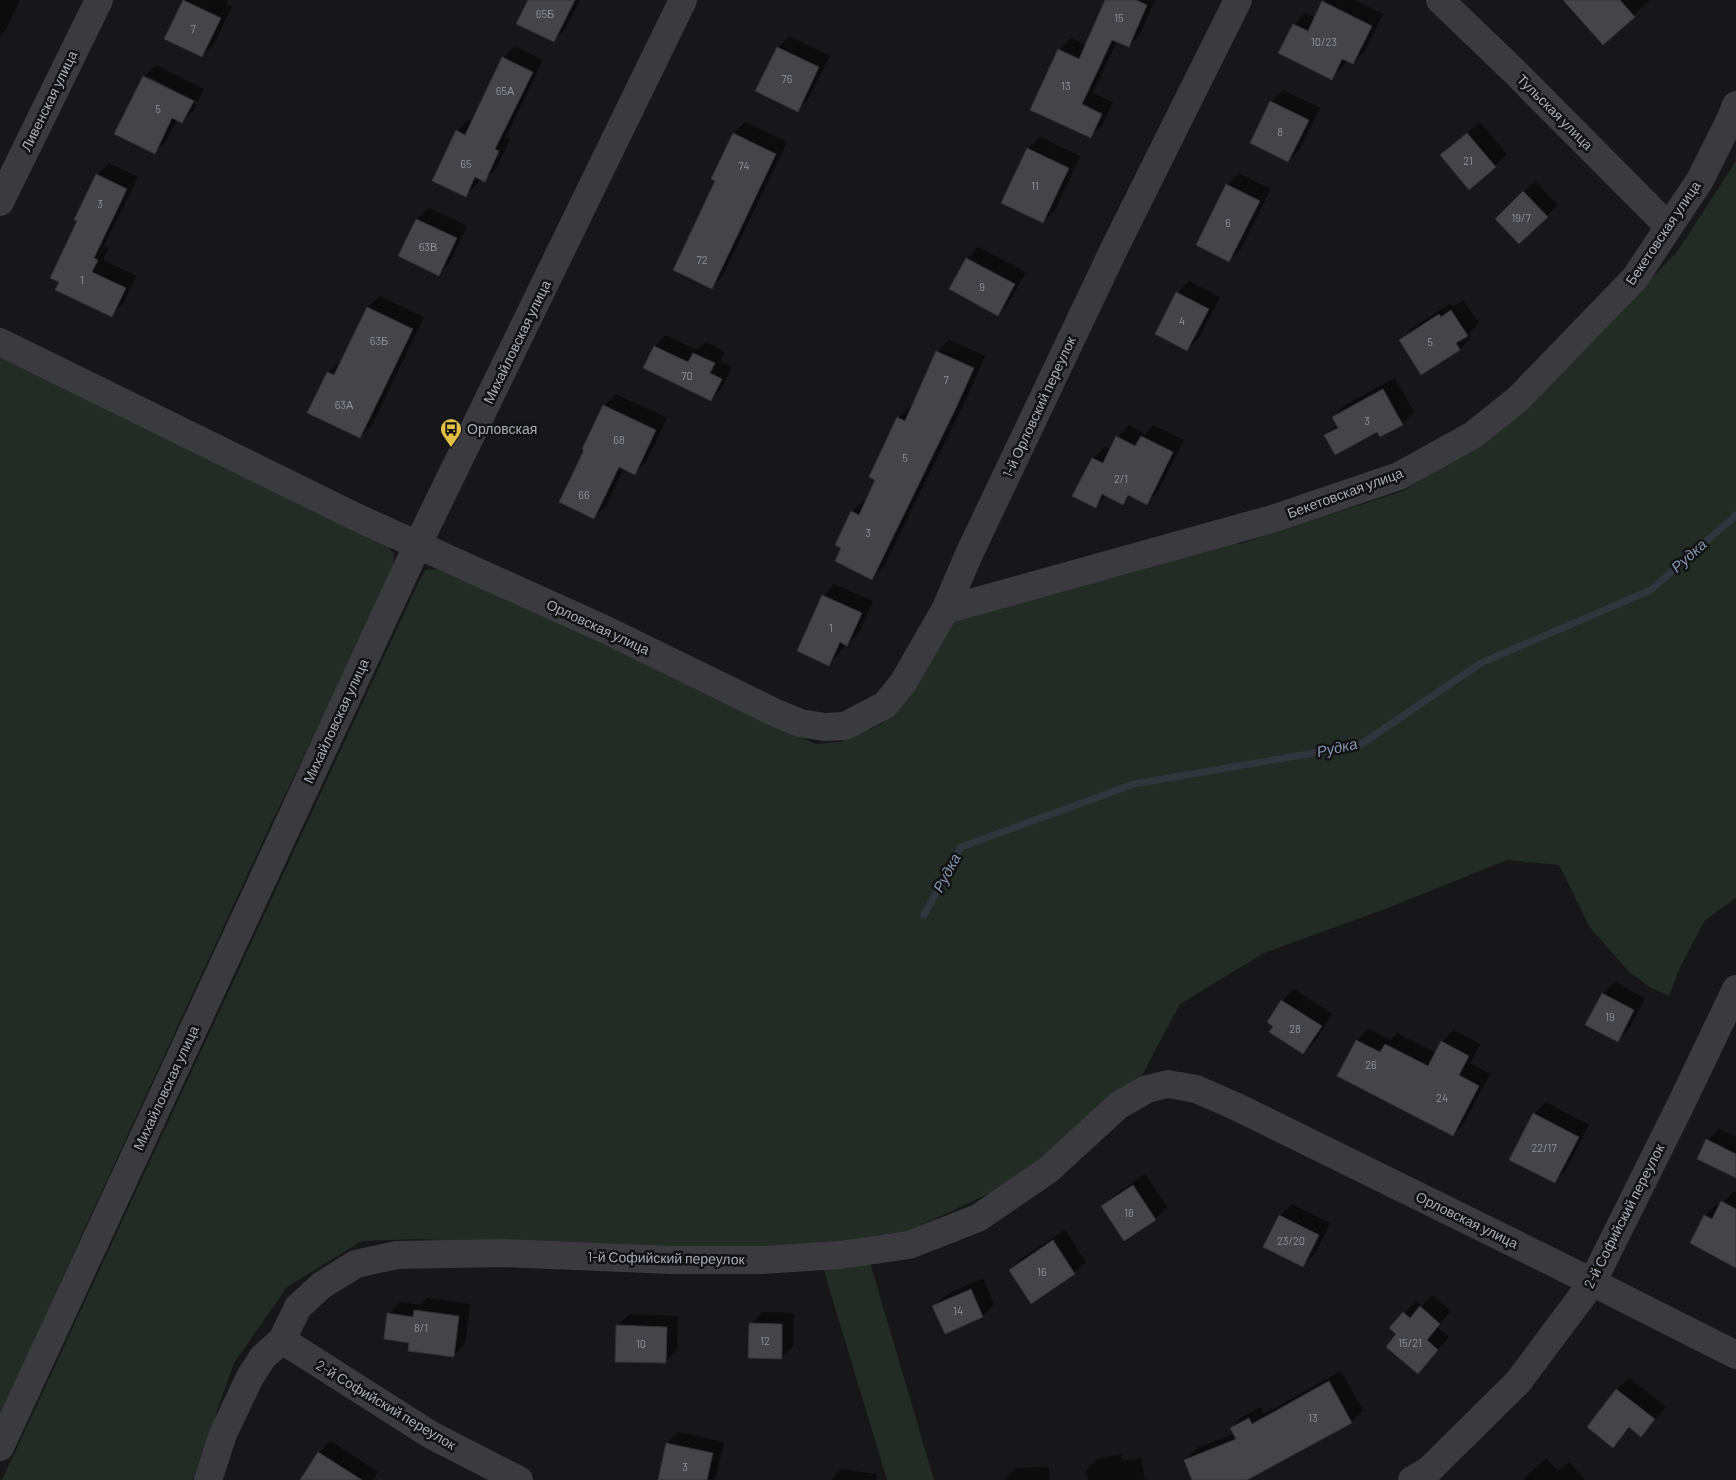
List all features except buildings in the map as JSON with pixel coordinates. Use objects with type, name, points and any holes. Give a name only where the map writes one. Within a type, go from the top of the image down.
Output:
[{"type":"street","name":"Ливенская улица","points":[[0,202],[99,0]]},
{"type":"street","name":"Михайловская улица","points":[[0,1447],[418,544],[683,0]]},
{"type":"street","name":"1-й Орловский переулок","points":[[776,713],[800,723],[824,727],[845,726],[885,705],[903,683],[945,610],[970,552],[1115,247],[1238,0]]},
{"type":"street","name":"Тульская улица","points":[[1440,0],[1515,72],[1668,226]]},
{"type":"street","name":"Бекетовская улица","points":[[945,610],[1272,519],[1399,476],[1473,435],[1518,399],[1635,278],[1700,180],[1736,105]]},
{"type":"street","name":"Орловская улица","points":[[0,342],[358,518],[602,628],[776,713]]},
{"type":"street","name":"2-й Софийский переулок","points":[[1412,1480],[1429,1470],[1518,1382],[1592,1284],[1736,989]]},
{"type":"street","name":"1-й Софийский переулок","points":[[208,1480],[223,1434],[250,1377],[263,1357],[282,1340],[298,1307],[322,1285],[356,1264],[396,1255],[502,1254],[672,1260],[761,1260],[840,1255],[908,1245],[978,1218],[1048,1170],[1119,1105],[1147,1090],[1168,1084],[1196,1089]]},
{"type":"street","name":"Орловская улица","points":[[1196,1089],[1235,1106],[1736,1355]]},
{"type":"street","name":"2-й Софийский переулок","points":[[282,1340],[430,1435],[519,1480]]},
{"type":"shaded area","points":[[1736,161],[1736,898],[1705,920],[1682,963],[1669,996],[1651,988],[1628,971],[1589,926],[1559,865],[1507,860],[1385,909],[1264,953],[1180,1004],[1142,1075],[1068,1138],[1005,1186],[911,1230],[865,1243],[677,1250],[418,1239],[362,1241],[287,1287],[234,1363],[193,1480],[2,1480],[420,579],[426,570],[444,569],[816,744],[840,742],[882,724],[916,680],[946,624],[1235,541],[1239,544],[1403,491],[1444,466],[1624,306],[1677,252]]},
{"type":"shaded area","points":[[0,353],[381,539],[394,554],[393,573],[269,828],[0,1417]]},
{"type":"shaded area","points":[[869,1259],[934,1480],[887,1480],[822,1264]]},
{"type":"waterway","name":"Рудка","points":[[924,915],[961,847],[1134,784],[1360,745],[1481,663],[1651,590],[1736,515]]},
{"type":"place","name":"Орловская","points":[[451,448]]}]
